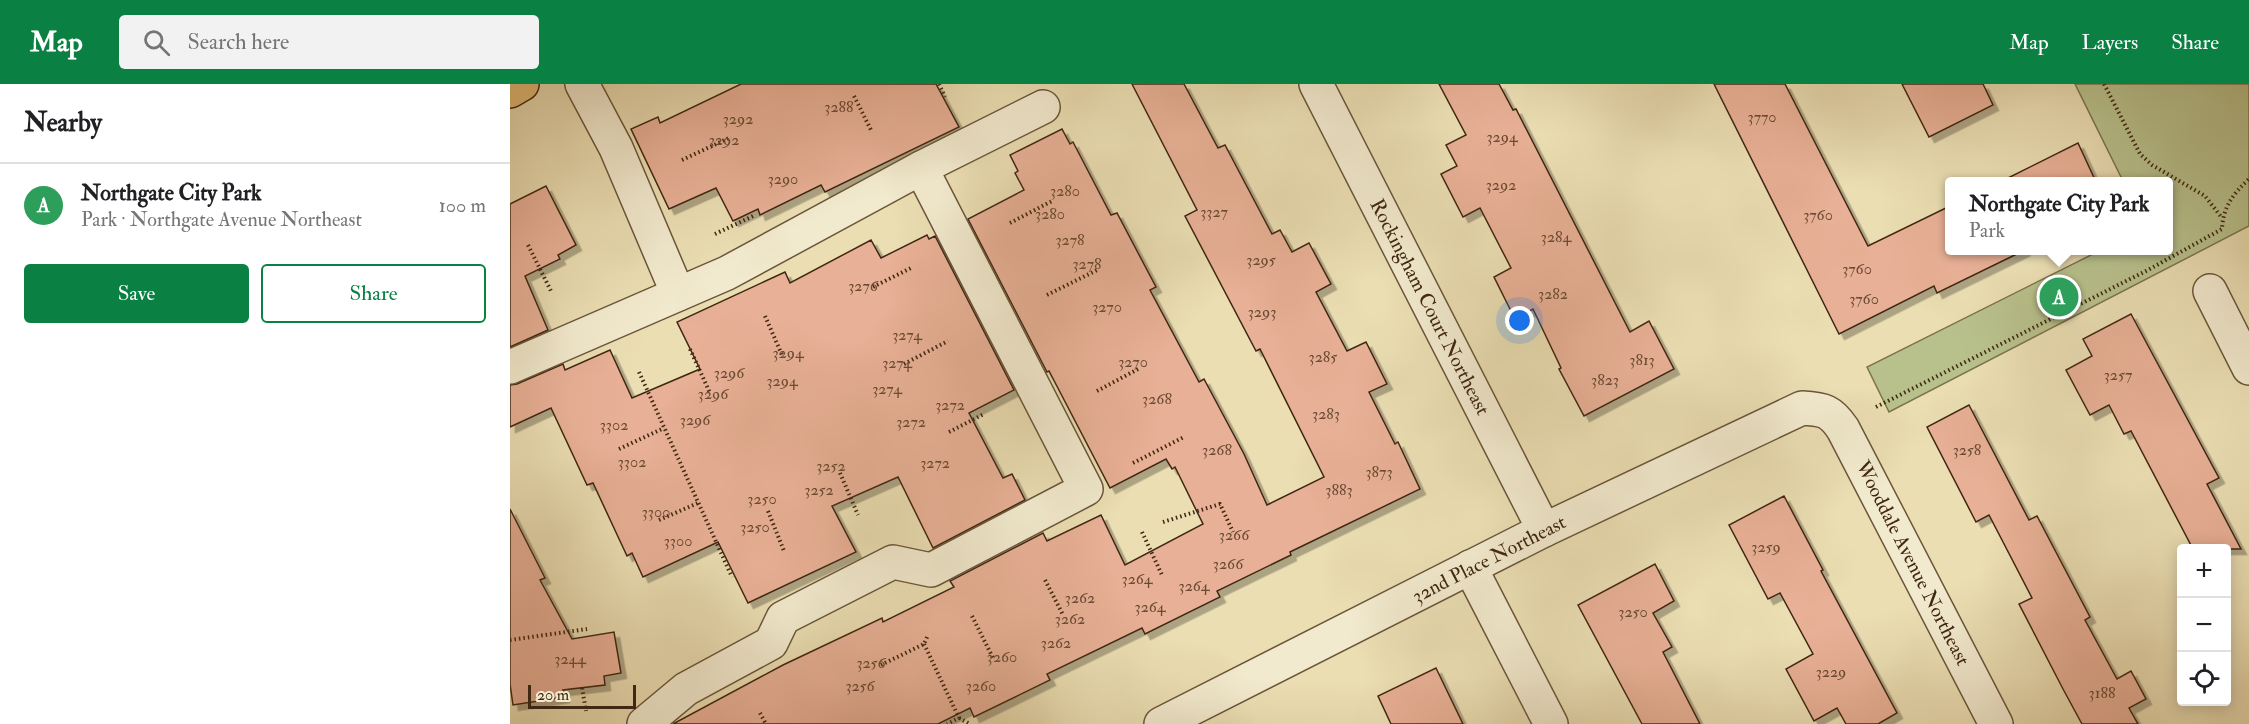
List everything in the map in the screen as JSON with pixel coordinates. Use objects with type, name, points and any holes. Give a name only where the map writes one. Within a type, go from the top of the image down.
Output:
[{"type":"main road","points":[[510,91],[522,84]]},
{"type":"street","points":[[582,84],[616,148],[678,294]]},
{"type":"street","name":"Rockingham Court Northeast","points":[[1316,84],[1544,530]]},
{"type":"street","points":[[510,367],[727,273],[921,168],[1043,107]]},
{"type":"street","points":[[644,724],[686,690],[771,643],[783,618],[894,562],[931,570],[1086,489],[921,168]]},
{"type":"street","points":[[2210,291],[2249,368]]},
{"type":"street","name":"32nd Place Northeast","points":[[1161,724],[1544,530],[1788,413],[1802,408],[1821,409]]},
{"type":"street","name":"Wooddale Avenue Northeast","points":[[1821,409],[1835,417],[1843,429],[1996,724]]},
{"type":"street","points":[[1470,567],[1551,724]]},
{"type":"path","points":[[939,84],[945,97]]},
{"type":"path","points":[[2104,84],[2140,154],[2152,165],[2173,177]]},
{"type":"path","points":[[854,96],[872,132]]},
{"type":"path","points":[[682,160],[731,137]]},
{"type":"path","points":[[2173,177],[2205,196],[2223,219]]},
{"type":"path","points":[[1876,407],[2148,270],[2222,229],[2226,206],[2236,191],[2249,179]]},
{"type":"path","points":[[1010,223],[1052,201]]},
{"type":"path","points":[[715,234],[759,213]]},
{"type":"path","points":[[528,245],[551,291]]},
{"type":"path","points":[[873,287],[911,268]]},
{"type":"path","points":[[1047,295],[1097,270]]},
{"type":"path","points":[[765,316],[782,355]]},
{"type":"path","points":[[904,363],[948,340]]},
{"type":"path","points":[[690,349],[710,393]]},
{"type":"path","points":[[1096,391],[1140,369]]},
{"type":"path","points":[[639,372],[732,577]]},
{"type":"path","points":[[950,432],[984,414]]},
{"type":"path","points":[[619,449],[664,428]]},
{"type":"path","points":[[1133,463],[1184,437]]},
{"type":"path","points":[[840,473],[858,515]]},
{"type":"path","points":[[660,520],[698,503]]},
{"type":"path","points":[[1163,522],[1220,504],[1233,532]]},
{"type":"path","points":[[768,511],[784,551]]},
{"type":"path","points":[[1142,532],[1162,575]]},
{"type":"path","points":[[1045,580],[1063,615]]},
{"type":"path","points":[[972,616],[993,658]]},
{"type":"path","points":[[510,640],[587,629]]},
{"type":"path","points":[[881,665],[924,644],[927,637]]},
{"type":"path","points":[[924,644],[959,718],[970,724]]},
{"type":"path","points":[[582,688],[586,711]]},
{"type":"path","points":[[760,713],[766,724]]},
{"type":"path","points":[[947,724],[959,718]]},
{"type":"green space","points":[[2075,84],[2249,84],[2249,226],[1889,412],[1867,367],[2091,255],[2173,255],[2173,177],[2121,177]]},
{"type":"building","points":[[741,84],[936,84],[959,127],[825,192],[821,185],[760,215],[758,209],[733,221],[716,188],[669,209],[631,129],[658,117],[660,123]]},
{"type":"building","points":[[1132,84],[1184,84],[1218,148],[1225,145],[1272,234],[1280,230],[1292,252],[1309,243],[1331,284],[1316,292],[1347,351],[1366,342],[1387,384],[1369,392],[1395,444],[1398,442],[1420,489],[1290,552],[1291,555],[1217,591],[1220,597],[1145,634],[1142,628],[1047,674],[1050,680],[974,717],[970,708],[938,724],[673,724],[783,665],[882,618],[883,622],[954,587],[950,581],[1043,533],[1047,541],[1101,515],[1125,565],[1203,524],[1175,467],[1172,469],[1166,459],[1110,488],[968,219],[1024,190],[1015,173],[1018,171],[1010,155],[1062,129],[1070,144],[1073,142],[1111,215],[1117,213],[1156,287],[1150,290],[1199,382],[1204,379],[1244,454],[1267,505],[1324,477],[1260,349],[1256,351],[1185,216],[1197,210]]},
{"type":"building","points":[[1439,84],[1499,84],[1513,110],[1516,109],[1630,332],[1649,321],[1674,369],[1584,416],[1559,369],[1561,368],[1533,309],[1515,319],[1494,277],[1511,268],[1480,208],[1463,217],[1441,174],[1457,166],[1446,145],[1466,135]]},
{"type":"building","points":[[1714,84],[1785,84],[1868,246],[1945,208],[1945,255],[2015,255],[1937,293],[1934,286],[1839,334]]},
{"type":"building","points":[[1902,84],[1983,84],[1993,105],[1929,137]]},
{"type":"building","points":[[2078,143],[2094,177],[2010,177]]},
{"type":"building","points":[[546,186],[576,245],[558,255],[560,259],[525,276],[548,330],[510,347],[510,204]]},
{"type":"building","points":[[927,235],[929,239],[935,236],[1014,390],[969,413],[1003,478],[1012,474],[1025,500],[933,548],[898,477],[832,506],[856,552],[748,603],[718,542],[643,577],[632,553],[627,556],[593,483],[587,485],[551,408],[510,427],[510,385],[563,364],[565,370],[610,350],[632,398],[700,369],[677,322],[785,272],[790,283],[871,240],[881,258]]},
{"type":"building","points":[[2131,314],[2219,478],[2207,484],[2241,549],[2231,549],[2231,544],[2190,544],[2131,431],[2124,434],[2109,405],[2090,415],[2066,370],[2092,356],[2083,339]]},
{"type":"building","points":[[1969,405],[2029,520],[2037,516],[2090,617],[2085,620],[2117,679],[2131,671],[2146,699],[2129,708],[2138,724],[2082,724],[2063,689],[2019,604],[2032,598],[1989,515],[1976,522],[1927,427]]},
{"type":"building","points":[[1784,496],[1823,570],[1821,571],[1897,713],[1878,724],[1846,724],[1837,708],[1814,721],[1786,669],[1813,654],[1780,593],[1768,599],[1729,525]]},
{"type":"building","points":[[510,509],[545,578],[540,580],[572,639],[614,632],[621,673],[604,676],[605,685],[563,690],[564,697],[513,705],[510,684]]},
{"type":"building","points":[[1655,564],[1674,601],[1653,613],[1672,647],[1663,652],[1700,724],[1642,724],[1578,605]]},
{"type":"building","points":[[1436,668],[1463,724],[1391,724],[1378,696]]},
{"type":"place","name":"Northgate City Park","points":[[2059,297]]}]
